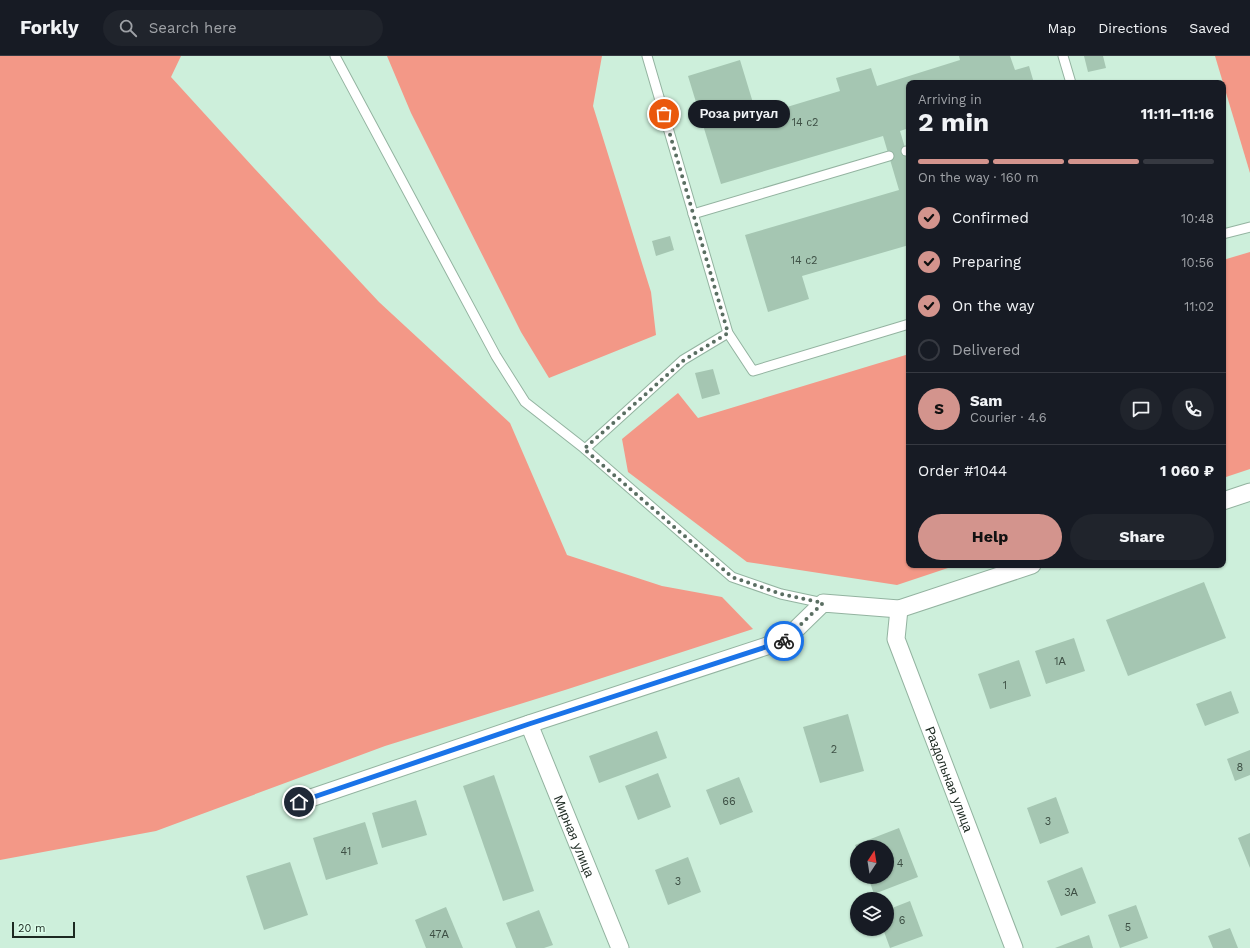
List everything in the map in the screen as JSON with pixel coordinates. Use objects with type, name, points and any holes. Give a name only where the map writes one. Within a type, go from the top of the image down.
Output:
[{"type":"street","points":[[1226,500],[1249,496]]},
{"type":"street","points":[[299,802],[529,724],[785,640],[823,603],[900,609],[1023,568]]},
{"type":"street","name":"Раздольная улица","points":[[900,609],[896,639],[1014,948]]},
{"type":"street","name":"Мирная улица","points":[[529,724],[620,948]]},
{"type":"lane","points":[[335,56],[496,356],[524,402],[584,449],[732,577],[781,594],[823,603]]},
{"type":"lane","points":[[647,56],[728,333],[753,371],[906,325]]},
{"type":"lane","points":[[1063,56],[1070,80]]},
{"type":"lane","points":[[693,214],[889,156]]},
{"type":"lane","points":[[1226,233],[1250,227]]},
{"type":"lane","points":[[584,449],[684,360],[728,333]]},
{"type":"shaded area","points":[[0,56],[181,56],[171,77],[379,302],[510,423],[567,555],[662,586],[722,597],[753,629],[385,746],[156,831],[0,860]]},
{"type":"shaded area","points":[[387,56],[602,56],[593,106],[651,292],[656,335],[549,378],[521,332],[411,113]]},
{"type":"shaded area","points":[[1215,56],[1250,56],[1250,173],[1226,93],[1226,80],[1222,80]]},
{"type":"shaded area","points":[[1250,252],[1250,469],[1226,477],[1226,259]]},
{"type":"shaded area","points":[[906,355],[906,568],[948,568],[897,585],[747,562],[628,472],[622,439],[678,393],[698,418]]},
{"type":"building","points":[[959,56],[1010,56],[1015,70],[1029,66],[1033,80],[906,80],[906,129],[900,131],[906,151],[906,246],[802,276],[809,299],[768,312],[745,235],[899,190],[883,136],[721,184],[688,76],[740,60],[757,116],[840,91],[836,78],[871,68],[877,86],[960,60]]},
{"type":"building","points":[[1084,56],[1103,56],[1106,68],[1088,72]]},
{"type":"building","points":[[670,236],[674,250],[656,256],[652,241]]},
{"type":"building","points":[[713,369],[720,394],[702,399],[695,373]]},
{"type":"building","points":[[1204,582],[1226,638],[1128,676],[1106,620]]},
{"type":"building","points":[[1074,638],[1085,671],[1046,684],[1035,651]]},
{"type":"building","points":[[1019,660],[1031,696],[990,709],[978,674]]},
{"type":"building","points":[[1231,691],[1239,713],[1205,726],[1196,704]]},
{"type":"building","points":[[848,714],[864,771],[820,783],[803,727]]},
{"type":"building","points":[[657,731],[667,758],[599,783],[589,756]]},
{"type":"building","points":[[1250,750],[1250,775],[1235,781],[1227,759]]},
{"type":"building","points":[[658,773],[671,807],[638,820],[625,786]]},
{"type":"building","points":[[494,775],[534,891],[503,901],[463,786]]},
{"type":"building","points":[[739,777],[753,812],[720,825],[706,790]]},
{"type":"building","points":[[1056,797],[1069,833],[1040,844],[1027,808]]},
{"type":"building","points":[[416,800],[427,835],[382,848],[372,813]]},
{"type":"building","points":[[365,822],[378,864],[326,880],[313,838]]},
{"type":"building","points":[[899,828],[918,877],[879,892],[873,892],[870,884],[894,884],[894,840],[868,840]]},
{"type":"building","points":[[1250,833],[1250,868],[1238,838]]},
{"type":"building","points":[[688,857],[701,892],[668,905],[655,870]]},
{"type":"building","points":[[290,862],[308,915],[264,930],[246,876]]},
{"type":"building","points":[[1082,867],[1096,903],[1061,916],[1047,881]]},
{"type":"building","points":[[910,901],[923,936],[890,948],[886,936],[894,936],[894,907]]},
{"type":"building","points":[[1136,905],[1148,938],[1120,948],[1108,915]]},
{"type":"building","points":[[446,907],[463,948],[426,948],[415,920]]},
{"type":"building","points":[[539,910],[553,945],[544,948],[516,948],[506,923]]},
{"type":"building","points":[[1230,928],[1238,948],[1213,948],[1208,936]]},
{"type":"building","points":[[1089,935],[1093,948],[1055,948]]},
{"type":"way so far","points":[[664,114],[728,333],[684,360],[584,449],[732,577],[781,594],[823,603],[784,641]]},
{"type":"place","name":"Роза ритуал","points":[[664,114]]},
{"type":"route","points":[[299,802],[529,724],[784,641]]}]
